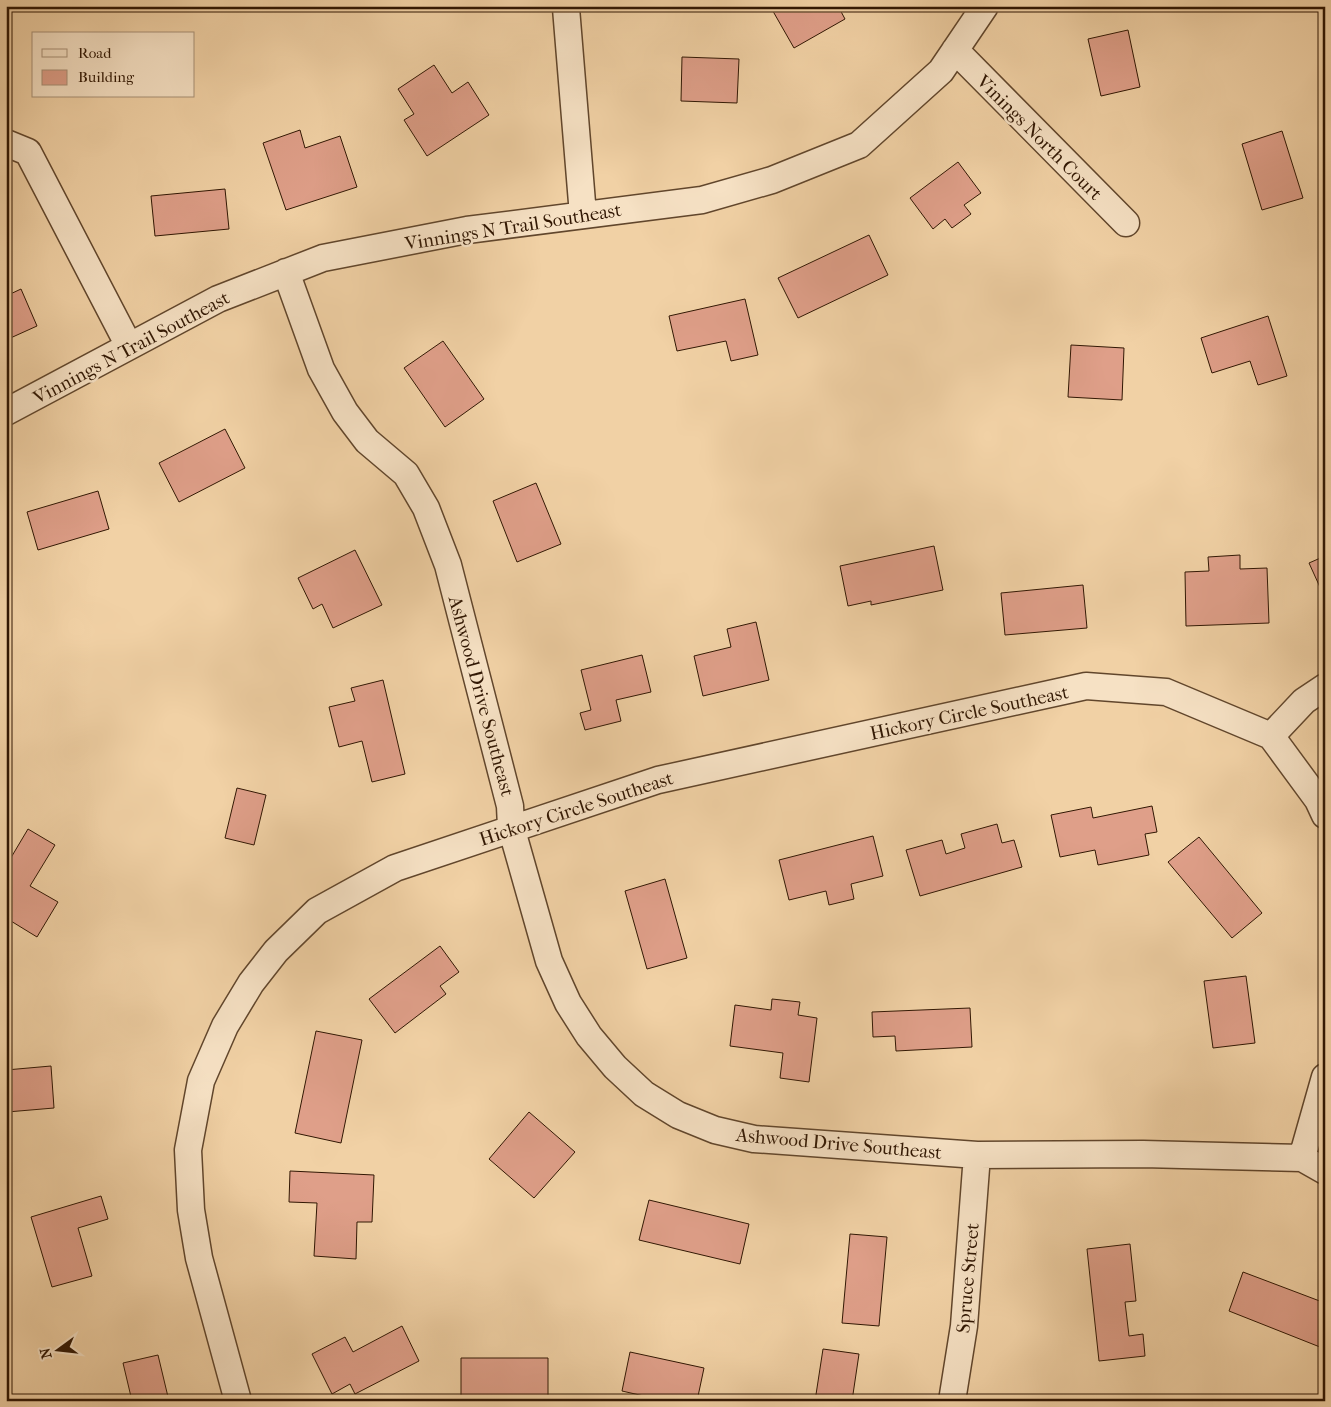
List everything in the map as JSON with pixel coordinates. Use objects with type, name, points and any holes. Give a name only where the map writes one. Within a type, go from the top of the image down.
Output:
[{"type":"street","name":"Vinnings N Trail Southeast","points":[[6,412],[218,299],[323,258],[467,230],[702,200],[772,180],[859,146],[941,71],[985,6]]},
{"type":"street","points":[[566,8],[583,215]]},
{"type":"street","name":"Vinings North Court","points":[[955,50],[1126,223]]},
{"type":"street","points":[[6,143],[28,152],[129,346]]},
{"type":"street","name":"Ashwood Drive Southeast","points":[[286,272],[321,369],[345,412],[367,441],[406,474],[426,508],[448,565],[510,806],[511,827],[549,961],[568,1003],[589,1036],[615,1067],[644,1094],[678,1115],[715,1130],[754,1139],[977,1155],[1143,1154],[1302,1158],[1325,1171]]},
{"type":"street","name":"Hickory Circle Southeast","points":[[238,1401],[199,1258],[190,1200],[188,1150],[201,1081],[224,1026],[251,983],[276,951],[316,911],[395,868],[511,827],[658,780],[1086,686],[1166,692],[1271,736]]},
{"type":"street","points":[[1325,687],[1304,701],[1271,736],[1318,800],[1325,815]]},
{"type":"street","points":[[1302,1158],[1325,1077]]},
{"type":"street","name":"Spruce Street","points":[[952,1401],[964,1326],[977,1155]]},
{"type":"building","points":[[770,6],[838,6],[845,19],[794,48]]},
{"type":"building","points":[[1128,30],[1140,87],[1101,96],[1088,39]]},
{"type":"building","points":[[682,57],[739,59],[737,103],[681,101]]},
{"type":"building","points":[[434,65],[452,93],[468,82],[489,115],[427,156],[404,120],[414,114],[398,89]]},
{"type":"building","points":[[300,130],[305,148],[340,136],[357,187],[286,210],[263,143]]},
{"type":"building","points":[[1282,131],[1303,198],[1262,210],[1242,144]]},
{"type":"building","points":[[958,162],[981,193],[964,205],[971,214],[952,228],[945,219],[933,229],[910,198]]},
{"type":"building","points":[[225,189],[229,229],[155,236],[151,196]]},
{"type":"building","points":[[869,235],[888,275],[798,318],[778,278]]},
{"type":"building","points":[[21,289],[37,326],[6,340],[6,296]]},
{"type":"building","points":[[745,299],[758,355],[731,361],[726,341],[677,351],[669,316]]},
{"type":"building","points":[[1268,316],[1287,376],[1258,385],[1250,361],[1212,373],[1201,338]]},
{"type":"building","points":[[443,341],[484,399],[445,427],[404,368]]},
{"type":"building","points":[[1071,345],[1124,348],[1122,400],[1068,397]]},
{"type":"building","points":[[225,429],[245,468],[179,502],[159,463]]},
{"type":"building","points":[[536,483],[561,544],[517,562],[493,501]]},
{"type":"building","points":[[98,491],[109,529],[38,550],[27,512]]},
{"type":"building","points":[[934,546],[943,590],[871,605],[871,601],[848,606],[840,566]]},
{"type":"building","points":[[355,550],[382,605],[333,628],[322,604],[313,609],[298,578]]},
{"type":"building","points":[[1240,555],[1240,569],[1267,568],[1269,623],[1186,626],[1185,572],[1209,571],[1208,557]]},
{"type":"building","points":[[1325,556],[1325,596],[1324,596],[1309,563]]},
{"type":"building","points":[[1083,585],[1087,628],[1005,635],[1001,593]]},
{"type":"building","points":[[756,622],[769,680],[703,696],[694,656],[731,647],[727,629]]},
{"type":"building","points":[[642,655],[651,692],[616,700],[621,721],[585,730],[580,713],[591,710],[581,670]]},
{"type":"building","points":[[383,680],[405,774],[372,782],[362,741],[339,747],[329,707],[355,701],[351,688]]},
{"type":"building","points":[[237,788],[266,795],[254,845],[225,838]]},
{"type":"building","points":[[1152,806],[1157,832],[1145,834],[1149,855],[1098,865],[1095,850],[1060,857],[1051,815],[1091,807],[1093,818]]},
{"type":"building","points":[[997,824],[1002,843],[1014,840],[1022,867],[920,896],[906,850],[942,840],[946,854],[965,848],[961,834]]},
{"type":"building","points":[[28,829],[55,845],[30,886],[58,902],[37,937],[6,918],[6,866]]},
{"type":"building","points":[[873,836],[883,876],[851,884],[854,899],[829,905],[826,891],[789,900],[779,860]]},
{"type":"building","points":[[1199,837],[1262,913],[1232,938],[1168,862]]},
{"type":"building","points":[[665,879],[687,958],[647,969],[625,891]]},
{"type":"building","points":[[440,946],[459,972],[440,986],[446,994],[395,1033],[369,999]]},
{"type":"building","points":[[1246,976],[1255,1043],[1213,1048],[1204,981]]},
{"type":"building","points":[[772,999],[800,1002],[798,1015],[817,1018],[809,1082],[780,1078],[783,1053],[730,1046],[735,1005],[771,1010]]},
{"type":"building","points":[[970,1008],[972,1047],[896,1051],[895,1036],[873,1037],[872,1012]]},
{"type":"building","points":[[316,1031],[362,1040],[341,1143],[295,1133]]},
{"type":"building","points":[[51,1066],[54,1108],[7,1112],[6,1070]]},
{"type":"building","points":[[529,1112],[575,1152],[534,1198],[489,1159]]},
{"type":"building","points":[[290,1171],[374,1175],[372,1222],[357,1222],[356,1259],[314,1256],[317,1203],[289,1202]]},
{"type":"building","points":[[101,1196],[108,1219],[78,1228],[92,1276],[52,1287],[31,1217]]},
{"type":"building","points":[[649,1200],[749,1224],[740,1264],[639,1240]]},
{"type":"building","points":[[850,1234],[887,1237],[879,1326],[842,1323]]},
{"type":"building","points":[[1130,1244],[1136,1301],[1125,1302],[1129,1336],[1143,1334],[1145,1356],[1099,1361],[1087,1249]]},
{"type":"building","points":[[1243,1272],[1325,1303],[1325,1349],[1229,1311]]},
{"type":"building","points":[[402,1326],[419,1361],[355,1394],[350,1384],[332,1394],[312,1354],[345,1337],[353,1352]]},
{"type":"building","points":[[823,1349],[859,1354],[852,1401],[815,1401]]},
{"type":"building","points":[[630,1352],[704,1368],[697,1401],[666,1401],[622,1391]]},
{"type":"building","points":[[158,1355],[169,1401],[132,1401],[123,1363]]},
{"type":"building","points":[[461,1358],[548,1358],[548,1401],[461,1400]]}]
